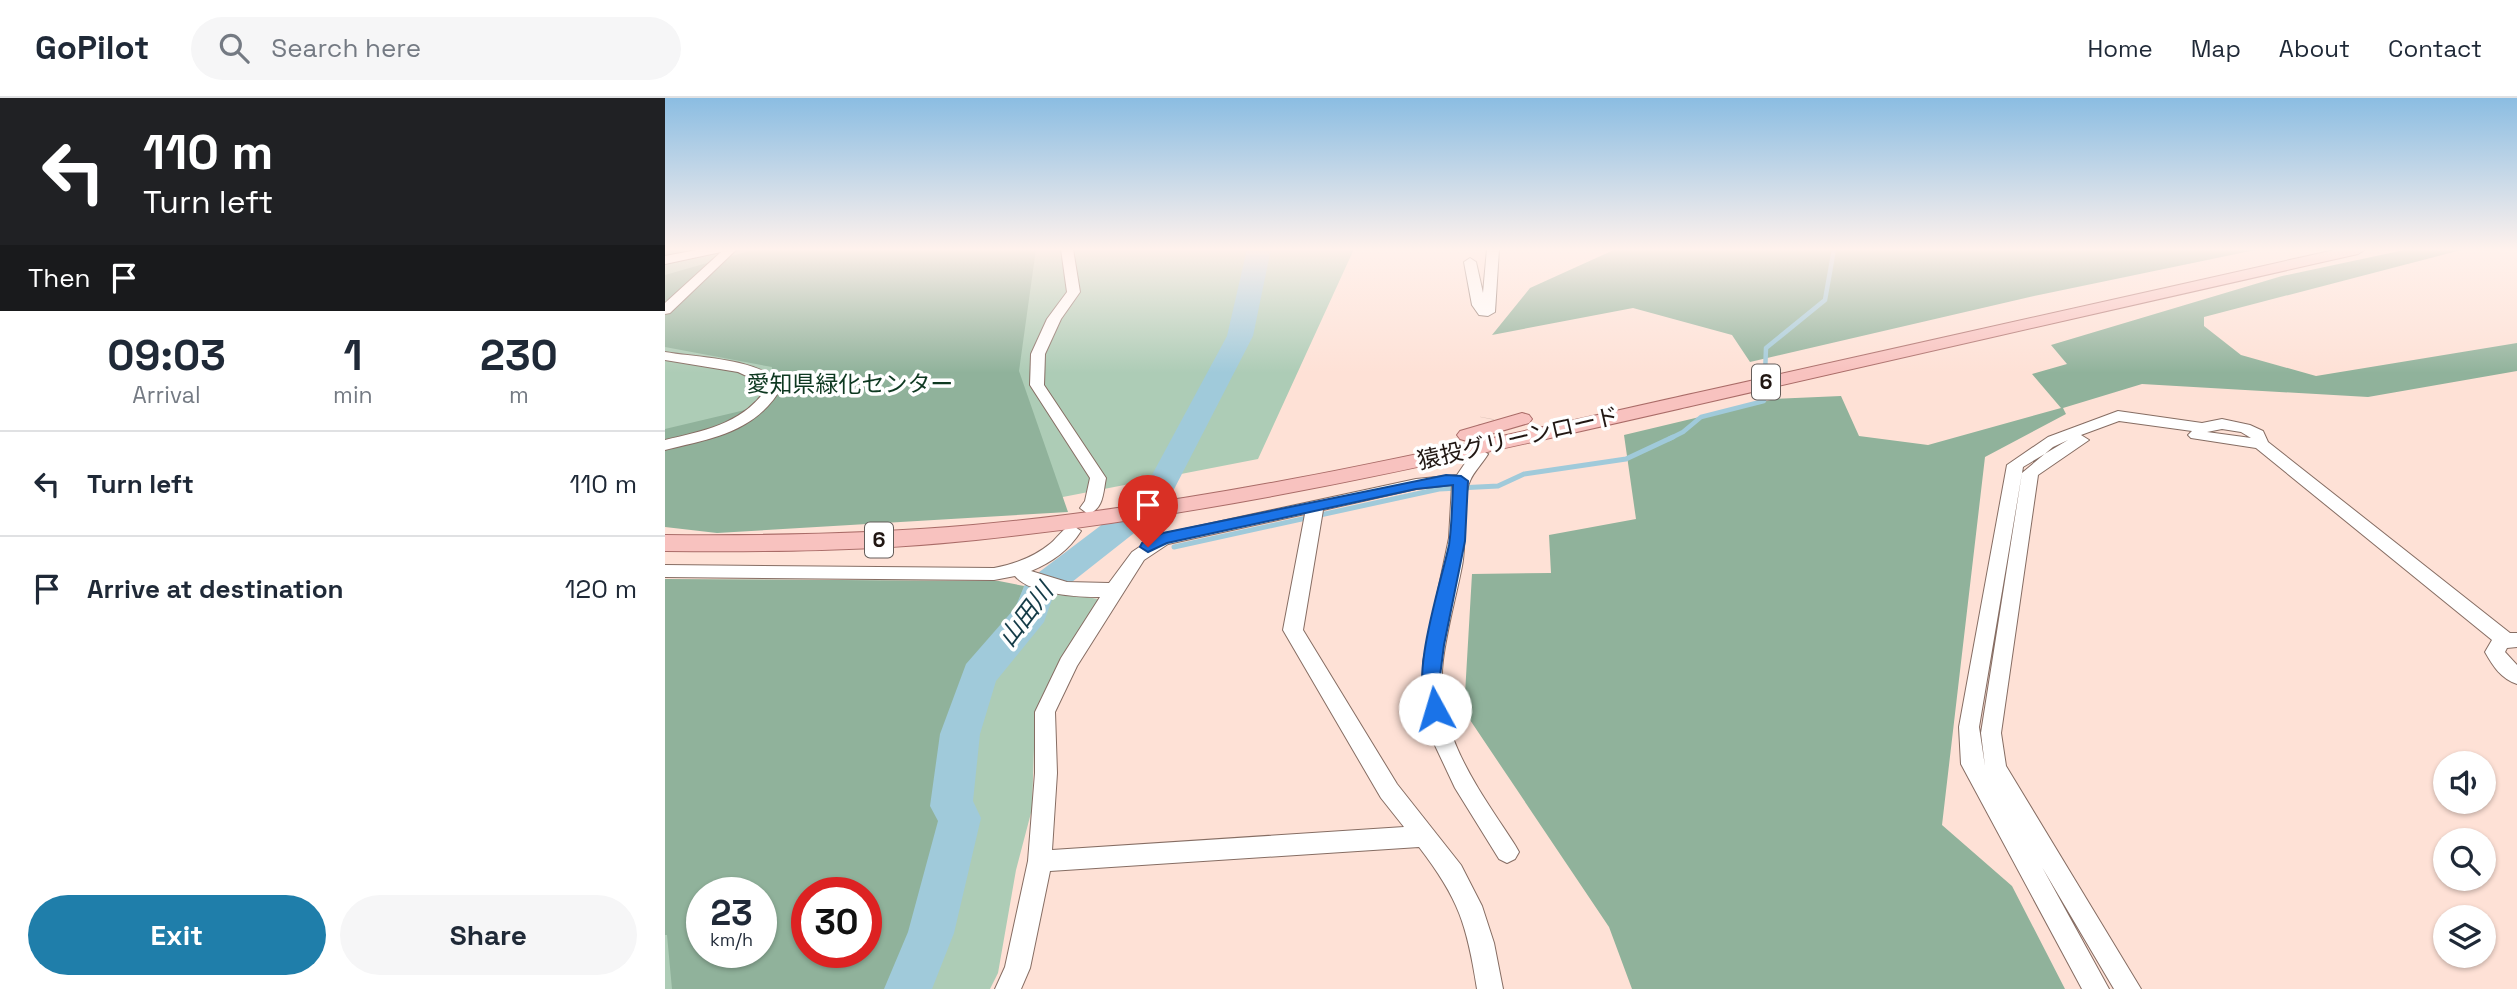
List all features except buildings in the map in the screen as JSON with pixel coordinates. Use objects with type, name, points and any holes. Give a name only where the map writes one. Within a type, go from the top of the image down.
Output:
[{"type":"main road","name":"猿投グリーンロード","points":[[1524,428],[2169,291]]},
{"type":"main road","points":[[2036,337],[2183,291]]},
{"type":"main road","points":[[1748,369],[1858,354],[2060,312],[2092,308]]},
{"type":"main road","points":[[1524,428],[1842,380]]},
{"type":"main road","name":"6","points":[[665,543],[808,544],[886,540],[1084,520],[1254,493],[1524,428]]},
{"type":"street","points":[[665,310],[686,291]]},
{"type":"street","points":[[1027,575],[1060,547],[1084,520],[1093,502],[1098,478],[1037,385],[1038,354],[1054,319],[1074,291]]},
{"type":"street","points":[[1476,291],[1479,306],[1484,312],[1488,312],[1490,291]]},
{"type":"street","points":[[665,356],[755,372],[769,377],[776,385],[764,403],[740,423],[665,446]]},
{"type":"street","points":[[2096,989],[1972,764],[1969,727],[2015,465],[2053,440],[2118,416],[2202,428],[2222,424],[2245,428],[2258,434],[2261,444]]},
{"type":"street","points":[[2127,989],[1996,768],[1991,733],[2030,473],[2059,451],[2097,432],[2125,424],[2261,444],[2511,640],[2497,646],[2495,652],[2505,667],[2517,676]]},
{"type":"street","points":[[1480,454],[1476,464],[1461,481],[1457,541],[1435,645],[1430,684],[1440,735],[1461,778],[1507,852]]},
{"type":"street","points":[[1009,989],[1017,968],[1040,860],[1046,773],[1045,712],[1068,663],[1138,556],[1163,539],[1416,484],[1461,481]]},
{"type":"street","points":[[1315,506],[1293,630],[1389,790],[1454,873],[1470,906],[1482,943],[1490,989]]},
{"type":"street","points":[[665,571],[1027,575],[1092,592],[1114,589]]},
{"type":"street","points":[[1040,860],[1425,836]]},
{"type":"green space","name":"愛知県緑化センター","points":[[665,291],[1335,291],[1258,459],[1032,503],[665,514]]},
{"type":"green space","points":[[665,291],[1030,291],[1019,371],[1068,512],[717,533],[665,527],[665,429],[770,404],[772,367],[665,347]]},
{"type":"green space","points":[[1528,291],[2060,291],[1750,362],[1732,335],[1633,308],[1492,335]]},
{"type":"green space","points":[[2233,291],[2305,291],[2204,317],[2204,326],[2241,355],[2316,376],[2517,343],[2517,371],[2368,397],[2142,384],[2063,408],[2066,414],[1985,457],[1942,825],[2012,886],[2065,989],[1632,989],[1609,927],[1464,711],[1472,574],[1551,573],[1549,535],[1636,519],[1624,435],[1775,399],[1841,396],[1859,436],[1928,445],[2061,408],[2032,374],[2067,364],[2051,345]]},
{"type":"green space","points":[[665,579],[999,581],[1024,586],[1014,613],[1018,615],[977,664],[954,727],[950,781],[943,795],[942,808],[954,824],[939,865],[916,949],[899,989],[672,989],[667,935]]},
{"type":"green space","points":[[1024,586],[1098,599],[1100,604],[1035,718],[1032,809],[1016,870],[998,973],[990,989],[665,989],[665,729]]},
{"type":"waterway","name":"山田川","points":[[908,989],[931,933],[960,818],[951,806],[960,734],[979,675],[1031,613],[1038,591],[1127,522],[1158,492],[1240,336],[1250,291]]},
{"type":"waterway","points":[[1673,437],[1701,417],[1764,401],[1766,348],[1825,300],[1827,291]]},
{"type":"waterway","points":[[1174,547],[1439,489],[1498,486],[1524,474],[1626,459],[1673,437]]},
{"type":"waterway","points":[[1669,439],[1673,437]]},
{"type":"tunnel","points":[[1483,439],[1487,418]]},
{"type":"tunnel","points":[[1480,454],[1483,437]]},
{"type":"route","points":[[1148,547],[1163,539],[1213,527],[1416,484],[1461,481],[1457,541],[1441,611],[1430,684],[1435,709]]}]
